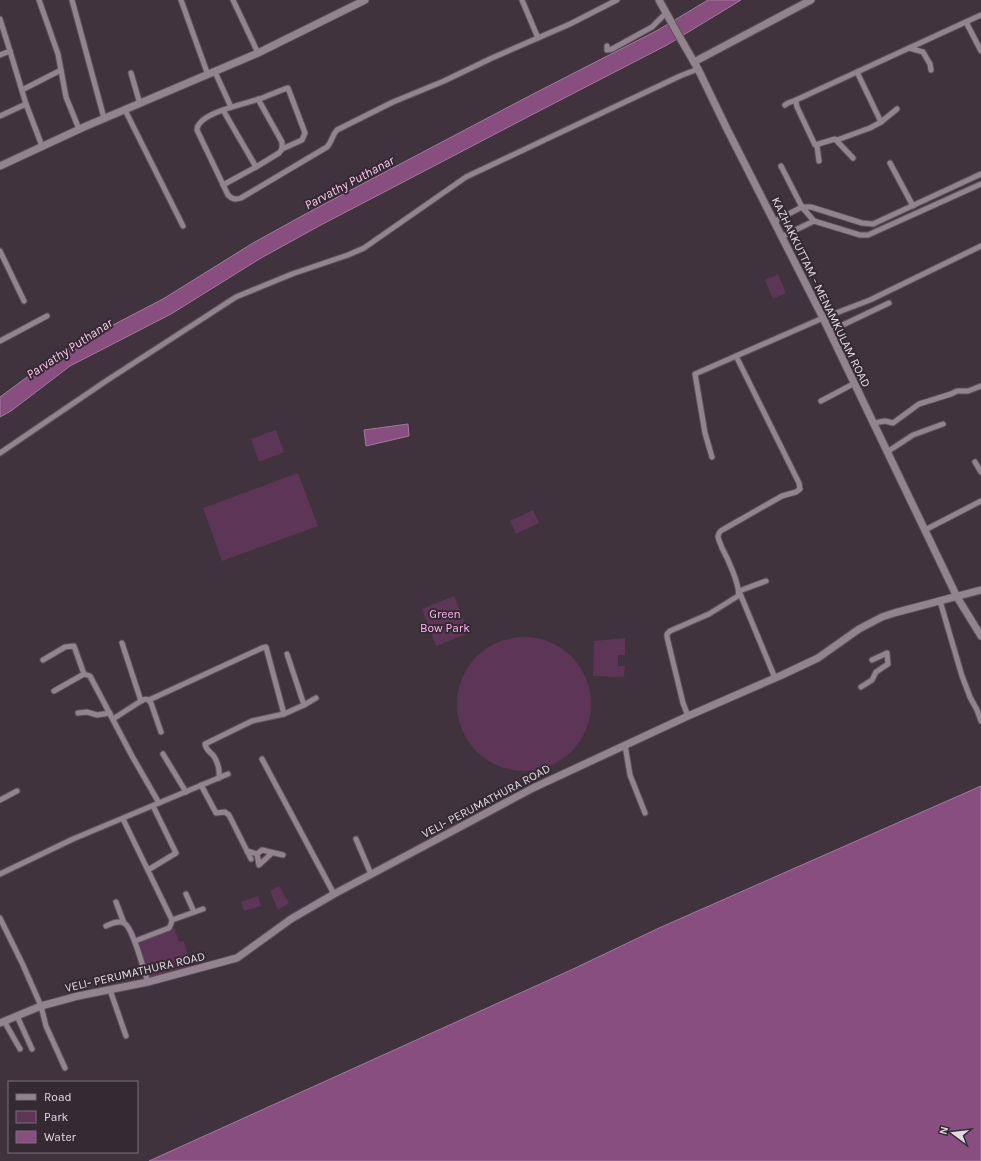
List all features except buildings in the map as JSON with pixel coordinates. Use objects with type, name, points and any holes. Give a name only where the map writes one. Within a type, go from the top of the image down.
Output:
[{"type":"main road","name":"KAZHAKKUTTAM - MENAMKULAM ROAD","points":[[659,0],[698,69],[725,125],[775,221],[781,237],[830,331],[957,597],[981,636]]},
{"type":"main road","points":[[694,62],[811,0]]},
{"type":"main road","points":[[0,166],[104,118],[258,53],[362,1]]},
{"type":"main road","name":"VELI- PERUMATHURA ROAD","points":[[2,1022],[41,1006],[78,996],[148,982],[237,958],[291,919],[334,894],[533,788],[818,658],[859,629],[882,617],[981,590]]},
{"type":"street","points":[[39,0],[58,54],[66,97],[79,129]]},
{"type":"street","points":[[72,0],[104,118]]},
{"type":"street","points":[[181,0],[208,75]]},
{"type":"street","points":[[233,0],[258,53]]},
{"type":"street","points":[[522,0],[538,38]]},
{"type":"street","points":[[223,185],[256,167],[282,149],[302,140],[305,133],[288,88],[223,110],[199,123],[197,126],[198,130],[223,185],[228,195],[231,198],[236,199],[241,198],[327,147],[333,133],[337,130],[393,102],[444,81],[570,24],[617,0]]},
{"type":"street","points":[[607,46],[607,50],[612,49],[652,27],[666,13]]},
{"type":"street","points":[[785,105],[981,15]]},
{"type":"street","points":[[0,19],[26,104],[42,146]]},
{"type":"street","points":[[966,22],[981,51]]},
{"type":"street","points":[[910,48],[923,52],[930,64],[931,70]]},
{"type":"street","points":[[0,55],[10,51]]},
{"type":"street","points":[[0,454],[106,381],[236,297],[292,274],[364,248],[466,177],[680,76],[698,69]]},
{"type":"street","points":[[22,90],[61,70]]},
{"type":"street","points":[[215,72],[231,107]]},
{"type":"street","points":[[857,72],[881,122]]},
{"type":"street","points":[[131,73],[140,104]]},
{"type":"street","points":[[258,99],[282,142],[282,149]]},
{"type":"street","points":[[796,100],[797,107],[814,144],[817,146],[820,161]]},
{"type":"street","points":[[0,116],[26,104]]},
{"type":"street","points":[[817,146],[870,128],[881,122],[897,109]]},
{"type":"street","points":[[125,110],[183,226]]},
{"type":"street","points":[[223,110],[256,167]]},
{"type":"street","points":[[837,140],[853,158]]},
{"type":"street","points":[[890,163],[913,206]]},
{"type":"street","points":[[781,166],[802,207],[814,221],[860,235],[868,235],[981,184]]},
{"type":"street","points":[[775,221],[802,207],[811,207],[862,223],[873,224],[981,174]]},
{"type":"street","points":[[930,197],[935,205]]},
{"type":"street","points":[[781,237],[814,221]]},
{"type":"street","points":[[712,457],[705,433],[695,374],[823,318],[870,300],[981,246]]},
{"type":"street","points":[[0,251],[24,301]]},
{"type":"street","points":[[830,331],[889,303]]},
{"type":"street","points":[[0,341],[47,316]]},
{"type":"street","points":[[736,356],[800,486],[798,491],[782,496],[719,532],[718,534],[739,591],[775,678]]},
{"type":"street","points":[[821,400],[854,383]]},
{"type":"street","points":[[874,423],[885,421],[893,423],[919,404],[957,391],[968,391],[981,386]]},
{"type":"street","points":[[888,452],[913,435],[943,424]]},
{"type":"street","points":[[975,462],[981,472]]},
{"type":"street","points":[[925,530],[981,501]]},
{"type":"street","points":[[739,591],[766,581]]},
{"type":"street","points":[[688,716],[683,703],[667,634],[670,631],[709,614],[736,598],[739,591]]},
{"type":"street","points":[[940,601],[962,676],[981,721]]},
{"type":"street","points":[[122,643],[141,701]]},
{"type":"street","points":[[43,660],[65,647],[74,646],[84,674],[87,674],[92,679],[159,803]]},
{"type":"street","points":[[113,719],[141,701],[146,699],[149,700],[266,647],[284,714]]},
{"type":"street","points":[[861,687],[872,680],[876,672],[888,664],[889,661],[887,653],[872,660]]},
{"type":"street","points":[[287,654],[304,704]]},
{"type":"street","points":[[54,691],[84,674]]},
{"type":"street","points":[[219,778],[220,769],[212,755],[206,749],[205,744],[252,721],[284,714],[316,698]]},
{"type":"street","points":[[149,700],[161,732]]},
{"type":"street","points":[[78,713],[87,712],[97,715],[110,713]]},
{"type":"street","points":[[625,745],[630,775],[645,813]]},
{"type":"street","points":[[163,754],[186,792]]},
{"type":"street","points":[[262,759],[334,894]]},
{"type":"street","points":[[0,874],[73,839],[228,774]]},
{"type":"street","points":[[201,785],[216,813],[225,812],[229,815],[251,859]]},
{"type":"street","points":[[0,800],[17,791]]},
{"type":"street","points":[[148,870],[176,853],[153,806]]},
{"type":"street","points":[[123,819],[172,920],[169,928],[135,941]]},
{"type":"street","points":[[356,839],[371,874]]},
{"type":"street","points":[[257,854],[262,850],[283,855]]},
{"type":"street","points":[[247,851],[257,854]]},
{"type":"street","points":[[257,854],[259,865],[272,853]]},
{"type":"street","points":[[186,894],[194,912]]},
{"type":"street","points":[[116,902],[124,923],[128,926],[135,941],[148,982]]},
{"type":"street","points":[[172,920],[203,909]]},
{"type":"street","points":[[0,918],[24,965],[41,1006],[46,1026],[65,1068]]},
{"type":"street","points":[[106,926],[117,922],[124,923]]},
{"type":"street","points":[[110,990],[126,1036]]},
{"type":"street","points":[[17,1016],[32,1049]]},
{"type":"street","points":[[2,1022],[20,1049]]},
{"type":"green space","points":[[778,274],[786,293],[773,299],[765,280]]},
{"type":"green space","points":[[276,430],[284,452],[259,462],[251,439]]},
{"type":"green space","points":[[298,473],[318,526],[222,561],[203,508]]},
{"type":"green space","points":[[533,510],[539,523],[516,534],[510,521]]},
{"type":"green space","name":"Green Bow Park","points":[[454,596],[469,633],[436,646],[422,609]]},
{"type":"green space","points":[[524,637],[549,642],[571,657],[586,679],[591,704],[586,729],[571,751],[549,766],[524,771],[499,766],[477,751],[462,729],[457,704],[462,679],[477,657],[499,642]]},
{"type":"green space","points":[[625,638],[625,655],[618,655],[618,666],[625,666],[624,677],[593,676],[594,641]]},
{"type":"green space","points":[[279,886],[289,903],[278,910],[270,891]]},
{"type":"green space","points":[[258,896],[261,906],[244,911],[241,902]]},
{"type":"green space","points":[[174,927],[179,942],[184,941],[190,966],[148,978],[138,944],[141,940]]},
{"type":"water","name":"Parvathy Puthanar","points":[[708,0],[741,0],[667,45],[319,226],[261,258],[171,314],[70,366],[11,411],[0,417],[0,397],[61,352],[163,299],[253,243],[311,211],[658,30]]},
{"type":"water","points":[[408,424],[409,436],[366,446],[364,430]]},
{"type":"water","points":[[981,786],[981,1161],[149,1161],[571,970],[659,928]]}]
